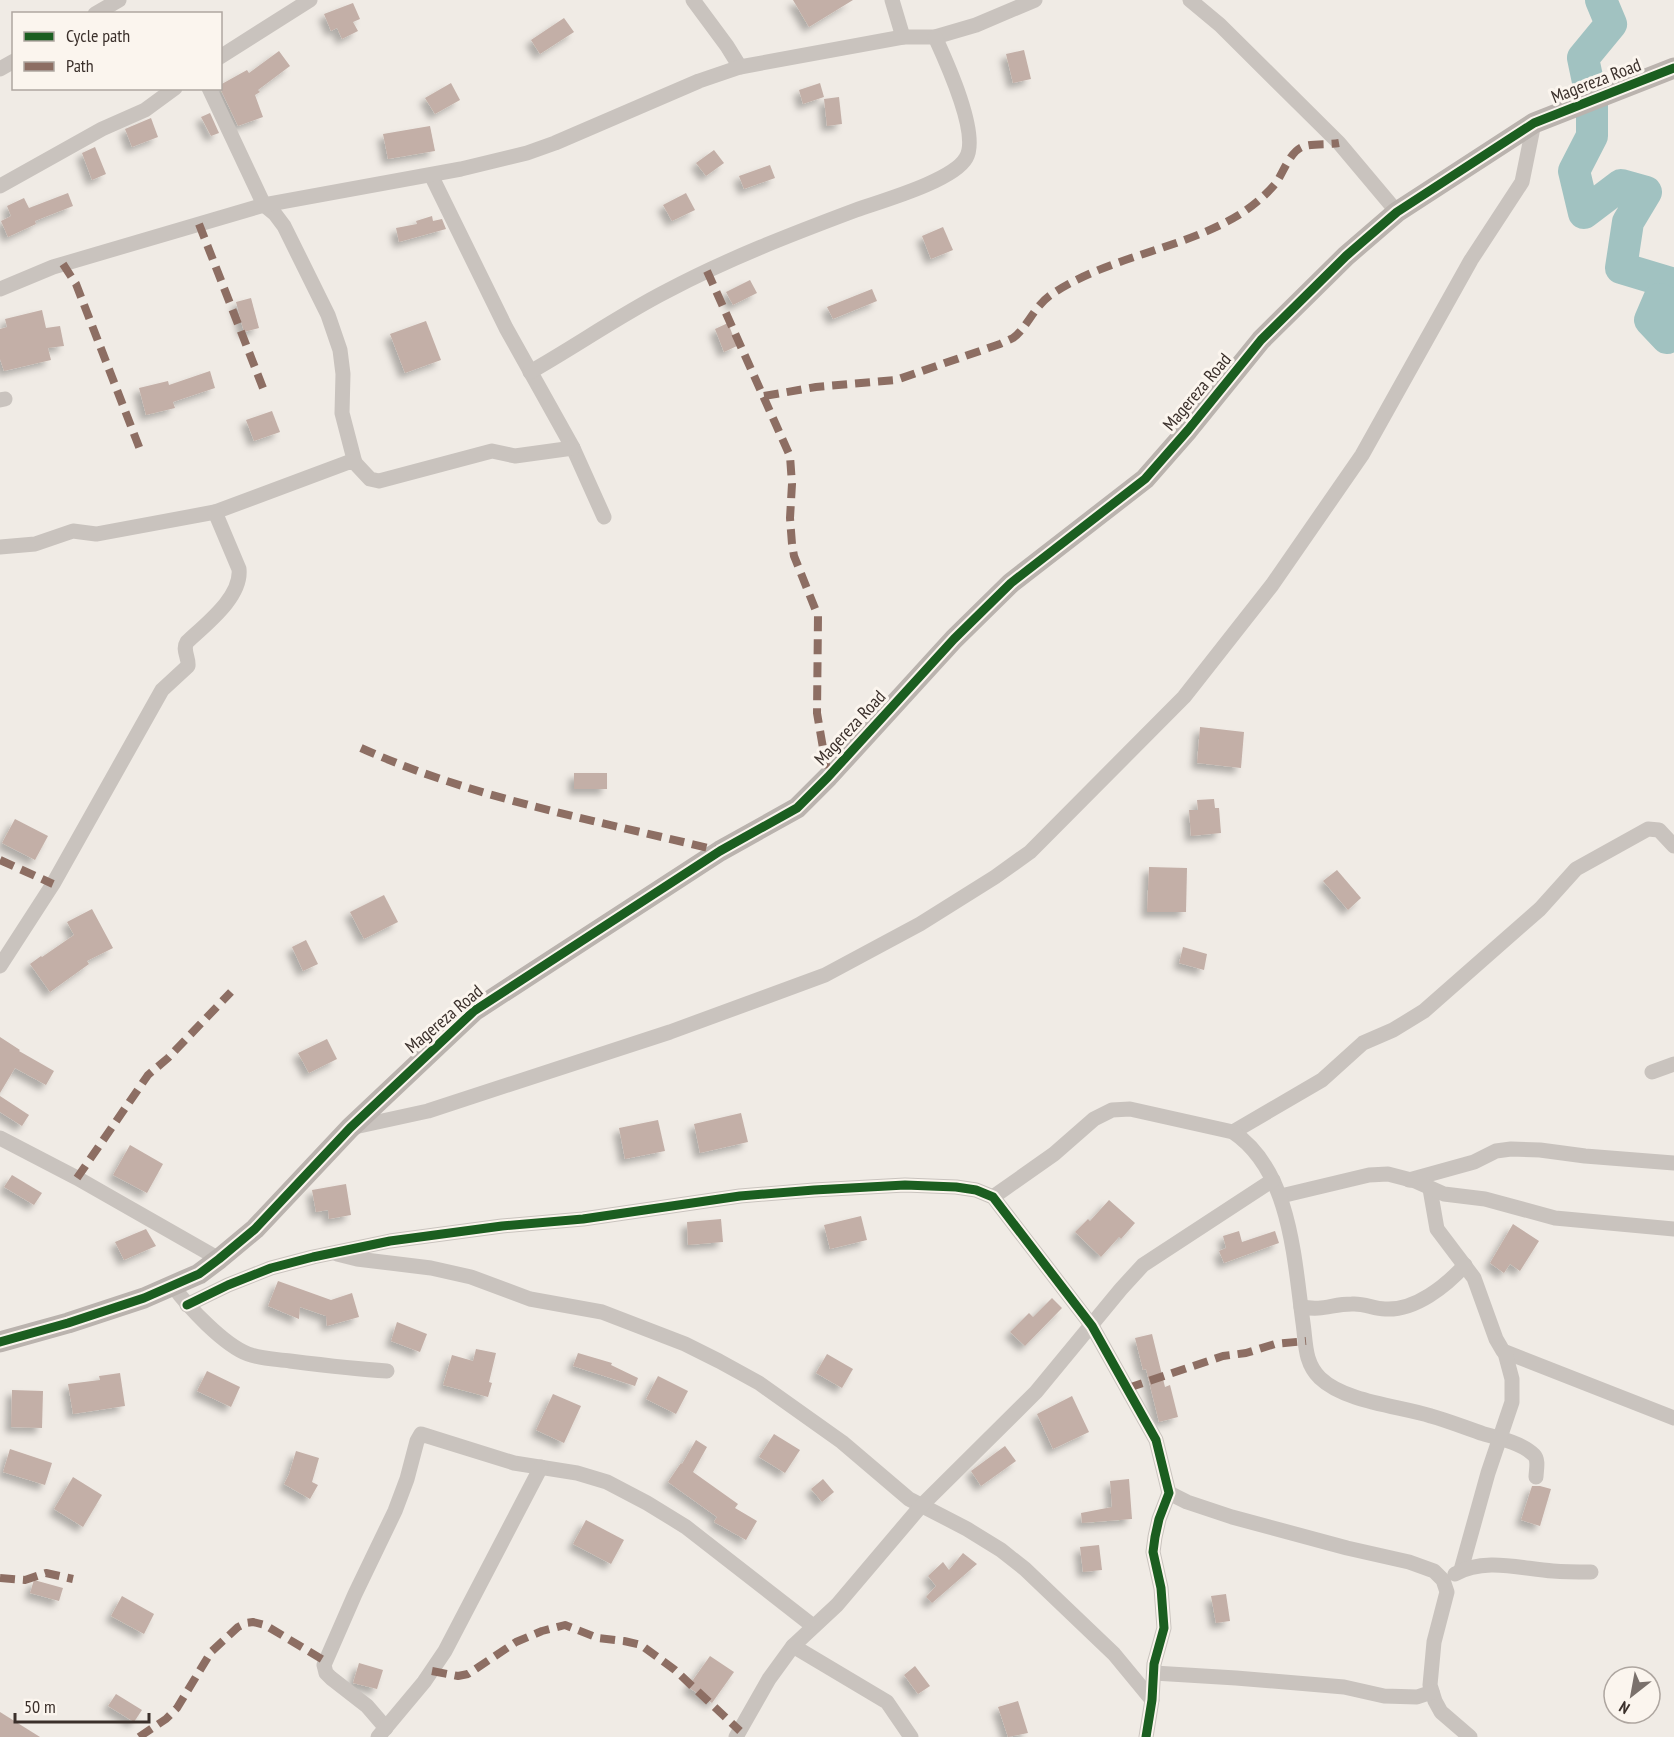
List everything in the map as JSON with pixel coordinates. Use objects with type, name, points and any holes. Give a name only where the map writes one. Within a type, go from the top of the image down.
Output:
[{"type":"street","points":[[98,12],[119,0]]},
{"type":"street","points":[[222,56],[310,0]]},
{"type":"street","points":[[693,0],[740,67]]},
{"type":"street","points":[[892,0],[903,37]]},
{"type":"street","points":[[0,290],[53,267],[264,205],[431,175],[526,153],[555,143],[699,81],[740,67],[903,37],[935,38],[976,25],[1035,0]]},
{"type":"street","points":[[1190,0],[1220,25],[1339,143],[1397,212]]},
{"type":"street","points":[[530,372],[571,349],[626,313],[707,271],[916,188],[957,169],[966,160],[968,154],[969,132],[944,55],[935,38]]},
{"type":"street","name":"Magereza Road","points":[[0,1342],[108,1311],[199,1274],[219,1259],[255,1229],[350,1128],[474,1011],[720,851],[797,808],[954,639],[1011,583],[1144,478],[1188,430],[1261,340],[1346,256],[1397,212],[1534,123],[1674,68]]},
{"type":"street","points":[[0,186],[102,129],[145,110],[172,90]]},
{"type":"street","points":[[211,90],[264,205],[284,226],[328,315],[340,350],[344,374],[342,413],[355,463],[370,479],[379,481],[492,451],[515,456],[573,448]]},
{"type":"street","points":[[350,1128],[428,1111],[670,1032],[825,975],[920,924],[1030,852],[1184,697],[1272,585],[1362,455],[1471,260],[1522,182],[1534,123]]},
{"type":"street","points":[[431,175],[494,306],[573,448],[604,517]]},
{"type":"street","points":[[0,547],[35,544],[73,531],[96,534],[215,512],[349,462],[355,463]]},
{"type":"street","points":[[0,966],[58,874],[162,690],[188,666],[189,661],[185,648],[187,642],[232,597],[237,587],[240,578],[239,569],[215,512]]},
{"type":"street","points":[[1233,1132],[1322,1080],[1363,1043],[1393,1030],[1424,1011],[1540,909],[1576,869],[1648,829],[1659,830],[1674,846]]},
{"type":"street","points":[[1652,1072],[1674,1064]]},
{"type":"street","points":[[993,1197],[1054,1154],[1094,1119],[1112,1110],[1130,1109],[1233,1132],[1247,1141],[1258,1154],[1281,1196],[1291,1241],[1306,1354],[1311,1367],[1321,1379],[1338,1390],[1431,1416],[1500,1439],[1534,1455],[1537,1459],[1536,1477]]},
{"type":"street","points":[[0,1138],[77,1178],[219,1259]]},
{"type":"street","points":[[1409,1180],[1474,1162],[1496,1151],[1511,1149],[1674,1163]]},
{"type":"street","points":[[1281,1196],[1369,1175],[1388,1174],[1444,1194],[1485,1199],[1555,1218],[1674,1230]]},
{"type":"street","points":[[736,1737],[769,1679],[793,1646],[837,1605],[921,1506],[1036,1392],[1143,1265],[1273,1180]]},
{"type":"street","points":[[187,1305],[228,1285],[292,1261],[390,1241],[502,1226],[583,1219],[740,1196],[905,1185],[956,1187],[976,1190],[993,1197],[1092,1326],[1155,1440],[1169,1493],[1159,1520],[1153,1552],[1163,1607],[1164,1628],[1157,1653],[1146,1737]]},
{"type":"street","points":[[1430,1189],[1437,1229],[1474,1278],[1484,1300],[1496,1339],[1505,1353],[1512,1379],[1513,1396],[1488,1473],[1461,1570]]},
{"type":"street","points":[[333,1254],[431,1268],[471,1277],[530,1299],[602,1312],[685,1344],[759,1383],[842,1442],[895,1488],[921,1506],[967,1529],[1001,1550],[1025,1569],[1114,1654],[1152,1700]]},
{"type":"street","points":[[1301,1307],[1325,1309],[1356,1304],[1387,1310],[1411,1305],[1454,1278],[1465,1265]]},
{"type":"street","points":[[173,1286],[187,1305],[229,1342],[249,1354],[332,1367],[387,1371]]},
{"type":"street","points":[[1505,1353],[1674,1418]]},
{"type":"street","points":[[542,1467],[445,1651],[424,1682],[382,1733],[367,1706],[331,1678],[326,1673],[324,1665],[395,1511],[419,1435],[425,1434],[514,1463],[542,1467],[593,1476],[661,1511],[712,1546],[813,1626]]},
{"type":"street","points":[[1169,1493],[1187,1502],[1232,1517],[1409,1562],[1434,1571],[1443,1580],[1447,1592],[1434,1641],[1430,1685],[1441,1712],[1470,1737]]},
{"type":"street","points":[[1443,1580],[1461,1570],[1499,1565],[1554,1572],[1591,1572]]},
{"type":"street","points":[[793,1646],[887,1702],[910,1737]]},
{"type":"street","points":[[1154,1673],[1344,1687],[1384,1696],[1417,1697],[1432,1692]]},
{"type":"building","points":[[793,0],[853,0],[809,27]]},
{"type":"building","points":[[353,3],[360,19],[353,22],[358,31],[342,39],[337,28],[331,31],[324,14]]},
{"type":"building","points":[[564,18],[574,32],[540,54],[531,40]]},
{"type":"building","points":[[1024,50],[1031,79],[1013,83],[1006,54]]},
{"type":"building","points":[[279,51],[290,66],[258,90],[260,92],[255,95],[263,117],[238,126],[221,90],[222,84],[247,70],[249,73]]},
{"type":"building","points":[[451,83],[460,100],[435,114],[425,98]]},
{"type":"building","points":[[820,83],[824,97],[803,104],[799,90]]},
{"type":"building","points":[[839,97],[842,124],[827,126],[824,99]]},
{"type":"building","points":[[210,113],[219,133],[211,136],[201,117]]},
{"type":"building","points":[[151,118],[158,137],[132,147],[125,129]]},
{"type":"building","points":[[430,126],[435,151],[388,159],[383,134]]},
{"type":"building","points":[[95,147],[106,174],[92,180],[82,153]]},
{"type":"building","points":[[714,150],[724,163],[706,176],[696,163]]},
{"type":"building","points":[[770,165],[775,178],[744,189],[739,176]]},
{"type":"building","points":[[68,193],[73,206],[35,221],[36,224],[8,237],[1,221],[11,216],[7,206],[24,198],[29,208]]},
{"type":"building","points":[[686,193],[695,210],[672,221],[663,205]]},
{"type":"building","points":[[432,216],[433,221],[442,219],[446,229],[399,242],[396,228],[417,224],[416,221]]},
{"type":"building","points":[[943,227],[953,250],[931,259],[922,236]]},
{"type":"building","points":[[750,280],[757,293],[733,305],[726,292]]},
{"type":"building","points":[[872,289],[877,301],[833,319],[827,307]]},
{"type":"building","points":[[251,298],[259,328],[244,332],[236,302]]},
{"type":"building","points":[[42,310],[46,328],[60,326],[64,346],[48,348],[51,360],[4,371],[0,359],[0,329],[7,327],[5,319]]},
{"type":"building","points":[[426,321],[441,360],[405,373],[390,334]]},
{"type":"building","points":[[728,323],[737,346],[724,352],[715,329]]},
{"type":"building","points":[[210,371],[215,388],[173,402],[175,408],[146,415],[139,388],[168,381],[169,385]]},
{"type":"building","points":[[272,411],[280,432],[254,441],[246,420]]},
{"type":"building","points":[[1200,727],[1244,732],[1241,768],[1197,763]]},
{"type":"building","points":[[574,773],[607,773],[607,789],[574,789]]},
{"type":"building","points":[[1214,799],[1215,808],[1219,808],[1221,833],[1191,836],[1189,810],[1198,810],[1197,800]]},
{"type":"building","points":[[15,819],[48,836],[35,860],[2,843]]},
{"type":"building","points":[[1149,867],[1187,868],[1186,912],[1147,912]]},
{"type":"building","points":[[1337,870],[1361,898],[1348,910],[1323,881]]},
{"type":"building","points":[[384,895],[398,922],[364,939],[350,912]]},
{"type":"building","points":[[92,909],[113,948],[87,961],[89,964],[50,992],[30,964],[74,935],[67,922]]},
{"type":"building","points":[[306,940],[318,964],[303,971],[292,947]]},
{"type":"building","points":[[1183,947],[1207,954],[1204,970],[1179,963]]},
{"type":"building","points":[[0,1037],[54,1071],[46,1085],[15,1068],[0,1093]]},
{"type":"building","points":[[327,1039],[337,1059],[309,1073],[298,1053]]},
{"type":"building","points":[[0,1096],[29,1115],[22,1126],[0,1112]]},
{"type":"building","points":[[741,1113],[748,1142],[700,1153],[694,1124]]},
{"type":"building","points":[[658,1120],[665,1151],[625,1159],[619,1128]]},
{"type":"building","points":[[130,1145],[163,1164],[147,1193],[113,1175]]},
{"type":"building","points":[[12,1175],[42,1193],[34,1205],[4,1187]]},
{"type":"building","points":[[346,1184],[351,1215],[329,1219],[328,1210],[316,1212],[312,1190]]},
{"type":"building","points":[[1109,1200],[1135,1223],[1101,1257],[1075,1232],[1088,1219],[1090,1221]]},
{"type":"building","points":[[861,1216],[867,1240],[830,1249],[824,1225]]},
{"type":"building","points":[[721,1219],[723,1242],[688,1245],[687,1222]]},
{"type":"building","points":[[1513,1224],[1539,1241],[1520,1271],[1510,1264],[1504,1273],[1490,1263]]},
{"type":"building","points":[[146,1229],[156,1246],[124,1260],[115,1242]]},
{"type":"building","points":[[1239,1231],[1242,1242],[1275,1231],[1279,1243],[1224,1263],[1219,1251],[1226,1248],[1223,1236]]},
{"type":"building","points":[[278,1281],[331,1300],[352,1293],[359,1317],[327,1326],[326,1316],[300,1307],[299,1319],[268,1306]]},
{"type":"building","points":[[1052,1298],[1062,1308],[1025,1346],[1010,1332],[1029,1313],[1033,1317]]},
{"type":"building","points":[[397,1322],[427,1334],[420,1352],[391,1341]]},
{"type":"building","points":[[1152,1334],[1165,1387],[1170,1385],[1178,1417],[1159,1422],[1146,1369],[1143,1370],[1135,1338]]},
{"type":"building","points":[[476,1349],[496,1353],[488,1397],[443,1385],[452,1355],[473,1361]]},
{"type":"building","points":[[578,1353],[612,1363],[611,1365],[638,1378],[635,1386],[573,1366]]},
{"type":"building","points":[[827,1354],[853,1369],[842,1388],[816,1373]]},
{"type":"building","points":[[207,1371],[240,1387],[231,1407],[197,1391]]},
{"type":"building","points":[[120,1373],[125,1406],[73,1414],[68,1384],[100,1380],[99,1376]]},
{"type":"building","points":[[658,1376],[688,1391],[676,1414],[646,1399]]},
{"type":"building","points":[[12,1390],[43,1391],[42,1428],[11,1427]]},
{"type":"building","points":[[553,1394],[581,1406],[564,1443],[536,1430]]},
{"type":"building","points":[[1072,1396],[1089,1432],[1053,1449],[1037,1414]]},
{"type":"building","points":[[774,1434],[800,1450],[785,1473],[759,1457]]},
{"type":"building","points":[[696,1440],[707,1447],[693,1472],[738,1504],[735,1508],[757,1521],[746,1540],[714,1522],[717,1517],[668,1482]]},
{"type":"building","points":[[1005,1446],[1016,1461],[981,1486],[971,1471]]},
{"type":"building","points":[[10,1449],[52,1463],[45,1485],[3,1472]]},
{"type":"building","points":[[296,1451],[319,1458],[312,1482],[318,1485],[310,1499],[284,1484]]},
{"type":"building","points":[[73,1477],[102,1495],[83,1527],[54,1509]]},
{"type":"building","points":[[823,1479],[834,1492],[822,1502],[811,1489]]},
{"type":"building","points":[[1129,1479],[1132,1519],[1082,1523],[1081,1513],[1112,1507],[1110,1481]]},
{"type":"building","points":[[1532,1486],[1551,1489],[1540,1526],[1521,1520]]},
{"type":"building","points":[[586,1520],[624,1540],[611,1564],[573,1544]]},
{"type":"building","points":[[1099,1545],[1102,1570],[1083,1572],[1080,1547]]},
{"type":"building","points":[[963,1553],[977,1564],[932,1603],[926,1597],[936,1586],[928,1576],[943,1562],[949,1570]]},
{"type":"building","points":[[34,1580],[63,1588],[59,1601],[30,1593]]},
{"type":"building","points":[[1226,1594],[1230,1621],[1216,1623],[1211,1596]]},
{"type":"building","points":[[122,1596],[154,1614],[144,1634],[111,1616]]},
{"type":"building","points":[[710,1656],[734,1672],[712,1703],[688,1687]]},
{"type":"building","points":[[359,1663],[383,1670],[377,1689],[353,1683]]},
{"type":"building","points":[[915,1666],[930,1686],[918,1694],[904,1675]]},
{"type":"building","points":[[116,1694],[142,1710],[134,1722],[108,1706]]},
{"type":"building","points":[[1018,1701],[1028,1733],[1008,1737],[998,1707]]},
{"type":"building","points":[[0,1712],[40,1737],[0,1737]]},
{"type":"waterway","points":[[1601,0],[1611,24],[1583,58],[1592,101],[1592,136],[1574,171],[1584,213],[1621,185],[1646,192],[1628,222],[1621,268],[1674,284]]},
{"type":"waterway","points":[[1667,338],[1650,320],[1659,299],[1674,306]]},
{"type":"marked path","points":[[764,396],[816,387],[896,380],[1000,344],[1018,334],[1040,305],[1052,294],[1098,270],[1196,236],[1220,225],[1242,213],[1264,196],[1276,183],[1290,158],[1302,147],[1339,143]]},
{"type":"marked path","points":[[199,224],[263,388]]},
{"type":"marked path","points":[[63,264],[76,284],[141,452]]},
{"type":"marked path","points":[[707,271],[790,456],[792,484],[790,518],[794,556],[818,616],[817,713],[828,777]]},
{"type":"marked path","points":[[361,748],[404,766],[493,795],[720,851]]},
{"type":"marked path","points":[[0,860],[53,884]]},
{"type":"marked path","points":[[77,1178],[148,1075],[168,1058],[231,992]]},
{"type":"marked path","points":[[1128,1388],[1223,1356],[1246,1353],[1275,1344],[1306,1341]]},
{"type":"marked path","points":[[0,1578],[25,1580],[46,1573],[73,1579]]},
{"type":"marked path","points":[[139,1737],[166,1719],[177,1708],[211,1652],[238,1627],[246,1623],[265,1625],[325,1661]]},
{"type":"marked path","points":[[432,1671],[458,1676],[468,1674],[516,1642],[542,1631],[565,1625],[598,1638],[641,1645],[675,1670],[740,1731]]},
{"type":"cycle path","points":[[0,1342],[144,1298],[199,1274],[219,1259],[255,1229],[350,1128],[474,1011],[720,851],[797,808],[954,639],[1011,583],[1145,479],[1261,340],[1346,256],[1397,212],[1534,123],[1674,68]]},
{"type":"cycle path","points":[[187,1305],[271,1268],[390,1241],[502,1226],[583,1219],[740,1196],[814,1190],[905,1185],[956,1187],[976,1190],[993,1197],[1092,1326],[1156,1440],[1169,1493],[1159,1519],[1153,1552],[1161,1588],[1164,1628],[1154,1664],[1152,1700],[1146,1737]]}]
